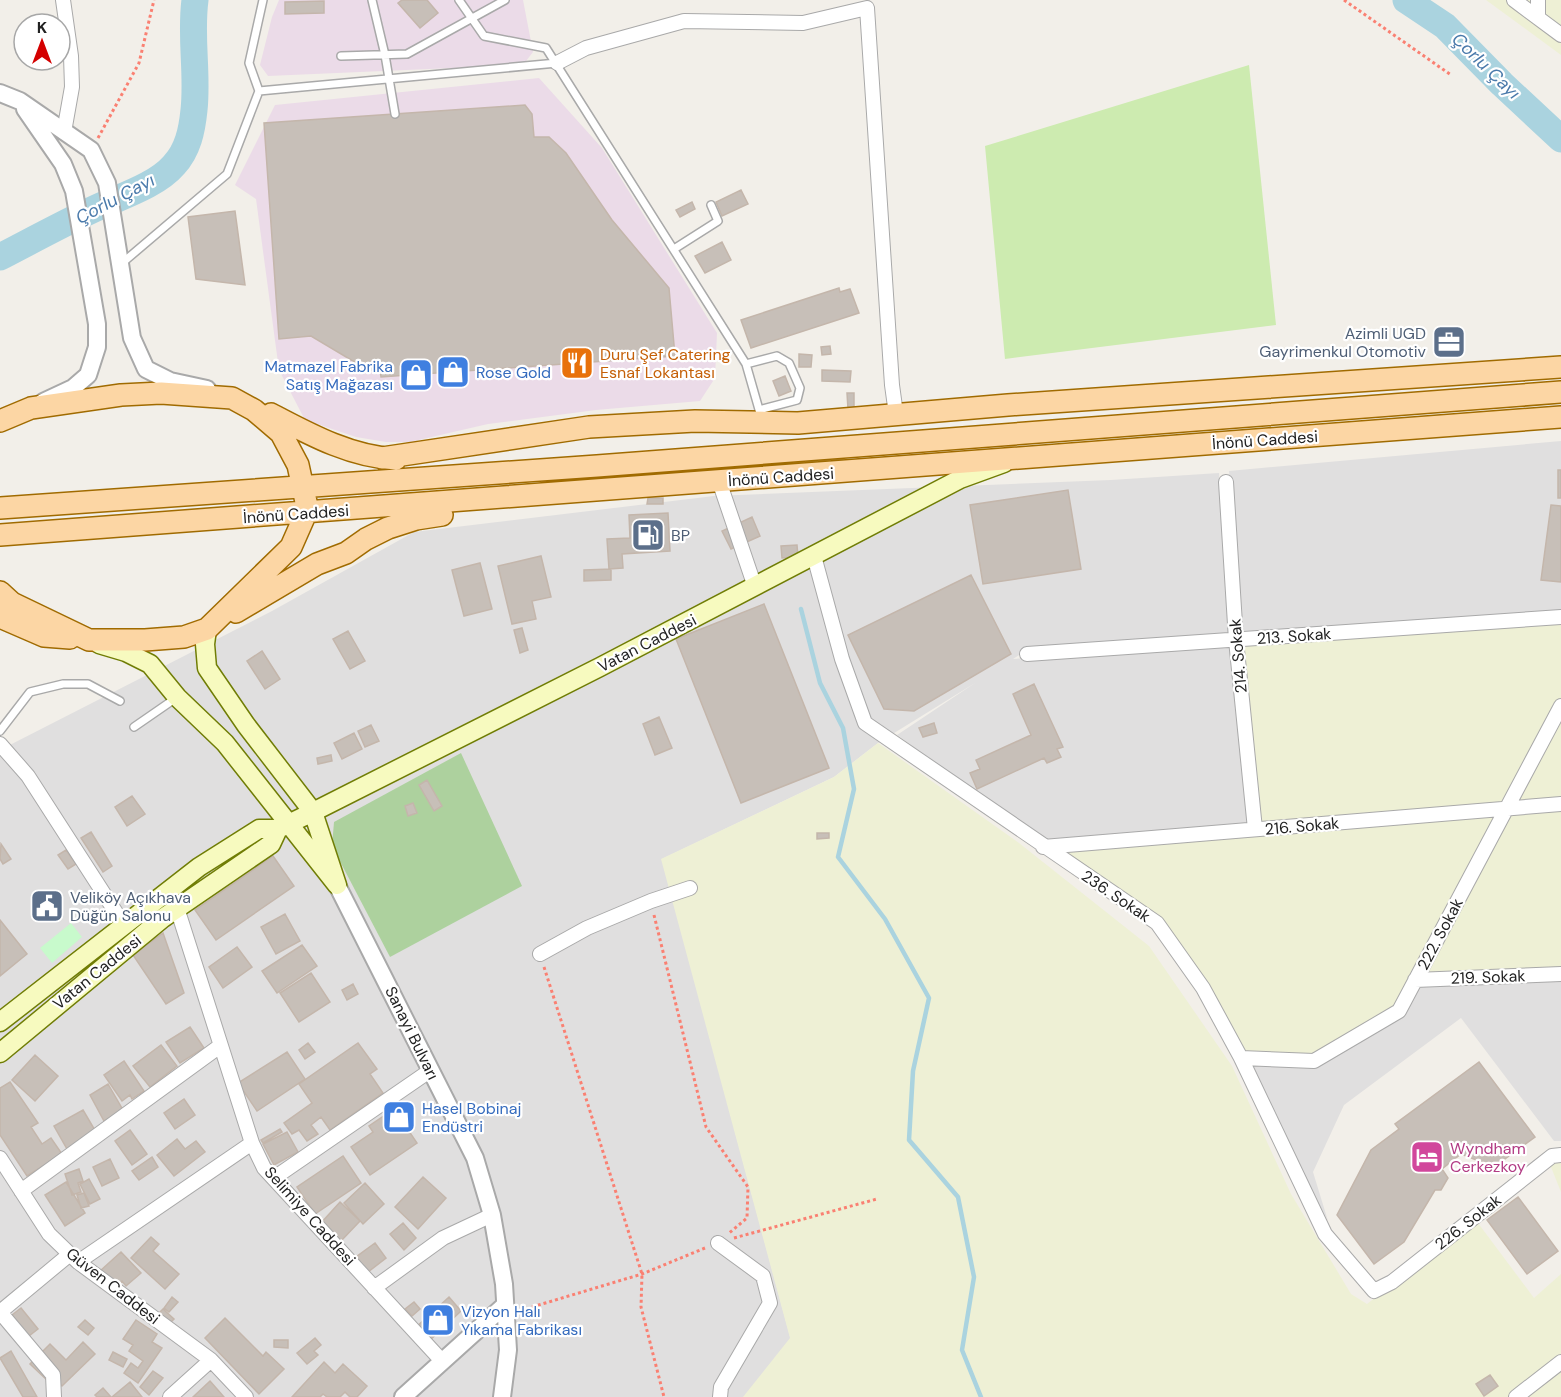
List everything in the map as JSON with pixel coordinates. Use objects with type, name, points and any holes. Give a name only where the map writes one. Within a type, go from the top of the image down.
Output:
[{"type":"main road","points":[[382,458],[589,426],[761,416],[798,423],[896,414],[1561,367]]},
{"type":"main road","points":[[0,508],[597,466],[1561,392]]},
{"type":"main road","points":[[0,421],[31,408],[121,395],[151,394],[232,398],[265,411],[319,439],[382,458],[597,466]]},
{"type":"main road","points":[[232,398],[254,410],[281,433],[298,465],[306,513],[291,547],[207,628],[205,644],[207,668],[246,725],[313,812],[337,885]]},
{"type":"main road","points":[[0,432],[31,408]]},
{"type":"main road","name":"İnönü Caddesi","points":[[0,535],[1561,417]]},
{"type":"main road","name":"Vatan Caddesi","points":[[0,1023],[199,867],[259,829],[283,826],[313,812],[610,662],[960,479],[1017,459]]},
{"type":"main road","points":[[0,617],[44,636],[89,640],[184,637],[207,628],[317,564],[346,553],[366,539],[388,528],[416,519],[599,491]]},
{"type":"main road","points":[[0,592],[12,603],[89,640],[126,652],[150,664],[177,697],[225,742],[283,826],[337,885]]},
{"type":"main road","name":"Vatan Caddesi","points":[[0,1053],[177,908],[271,844],[283,826]]},
{"type":"street","points":[[63,0],[71,56],[72,87],[64,132]]},
{"type":"street","points":[[1514,0],[1561,35]]},
{"type":"street","points":[[1538,0],[1538,18]]},
{"type":"street","points":[[557,63],[586,48],[684,21],[803,23],[868,4],[892,385],[896,414]]},
{"type":"street","points":[[0,93],[20,101],[91,150],[107,183],[132,338],[146,369],[170,381],[198,386],[232,398]]},
{"type":"street","points":[[20,101],[63,164],[74,191],[97,324],[97,347],[88,375],[73,388],[31,408]]},
{"type":"street","points":[[719,481],[755,587]]},
{"type":"street","name":"214. Sokak","points":[[1226,482],[1236,640],[1255,829]]},
{"type":"street","name":"236. Sokak","points":[[814,556],[842,658],[865,723],[1043,847],[1156,922],[1203,987],[1241,1058],[1325,1234],[1374,1291]]},
{"type":"street","name":"213. Sokak","points":[[1027,654],[1561,617]]},
{"type":"street","name":"222. Sokak","points":[[1241,1058],[1314,1061],[1399,1011],[1561,706]]},
{"type":"street","points":[[0,744],[28,776],[124,925]]},
{"type":"street","name":"216. Sokak","points":[[1043,847],[1561,804]]},
{"type":"street","name":"Sanayi Bulvarı","points":[[337,885],[475,1158],[492,1215],[505,1305],[508,1350],[502,1397]]},
{"type":"street","points":[[540,954],[586,928],[690,888]]},
{"type":"street","name":"Selimiye Caddesi","points":[[177,908],[252,1143],[264,1168],[442,1361]]},
{"type":"street","name":"219. Sokak","points":[[1415,980],[1561,974]]},
{"type":"street","points":[[21,1191],[220,1046]]},
{"type":"street","points":[[274,1178],[431,1070]]},
{"type":"street","points":[[54,1397],[53,1375],[0,1312],[74,1258],[252,1143]]},
{"type":"street","name":"226. Sokak","points":[[1374,1291],[1392,1282],[1552,1156],[1561,1155]]},
{"type":"street","name":"Güven Caddesi","points":[[0,1158],[49,1234],[74,1258],[211,1360],[246,1397]]},
{"type":"street","points":[[375,1288],[443,1238],[492,1215]]},
{"type":"street","points":[[718,1243],[763,1276],[770,1303],[721,1387],[720,1397]]},
{"type":"street","points":[[403,1397],[505,1305]]},
{"type":"street","points":[[170,1397],[211,1360]]},
{"type":"street","points":[[1516,1397],[1561,1362]]},
{"type":"lane","points":[[121,264],[227,174],[259,91],[249,63],[263,0]]},
{"type":"lane","points":[[372,0],[385,55],[395,114]]},
{"type":"lane","points":[[459,0],[484,36],[546,48],[557,63],[746,364],[761,416],[797,400],[800,388],[789,363],[777,356],[746,364]]},
{"type":"lane","points":[[341,56],[407,54],[505,0]]},
{"type":"lane","points":[[259,91],[557,63]]},
{"type":"lane","points":[[674,249],[718,221],[711,205]]},
{"type":"lane","points":[[0,731],[30,692],[63,684],[88,684],[120,701]]},
{"type":"lane","points":[[134,727],[177,697]]},
{"type":"path","points":[[91,150],[140,63],[154,0]]},
{"type":"path","points":[[1344,0],[1451,75]]},
{"type":"path","points":[[651,902],[706,1127],[748,1187],[747,1218],[718,1243]]},
{"type":"path","points":[[540,954],[642,1274],[642,1307],[664,1397]]},
{"type":"path","points":[[532,1307],[642,1274],[718,1243],[877,1199]]},
{"type":"shaded area","points":[[279,0],[523,0],[533,52],[523,65],[268,76],[260,65],[272,17]]},
{"type":"shaded area","points":[[539,78],[602,148],[717,333],[715,378],[700,401],[596,410],[488,424],[410,442],[386,442],[356,437],[305,420],[279,370],[256,199],[235,185],[275,105]]},
{"type":"shaded area","points":[[1561,441],[1561,611],[1241,633],[1229,471]]},
{"type":"shaded area","points":[[1219,473],[1230,635],[1027,650],[1013,659],[1233,644],[1250,826],[1043,841],[897,735],[975,683],[878,743],[834,777],[662,859],[792,1344],[748,1397],[0,1397],[0,750],[272,611],[414,532],[714,496],[1111,480]]},
{"type":"shaded area","points":[[1561,975],[1561,1141],[1554,1141],[1461,1018],[1344,1105],[1313,1172],[1328,1221],[1246,1060],[1416,980]]},
{"type":"green space","points":[[1486,0],[1561,0],[1561,55]]},
{"type":"green space","points":[[1249,65],[1276,325],[1005,359],[985,146]]},
{"type":"green space","points":[[1561,621],[1561,800],[1259,825],[1241,644]]},
{"type":"green space","points":[[878,743],[1019,843],[1149,946],[1232,1066],[1291,1194],[1351,1294],[1367,1304],[1475,1219],[1534,1298],[1561,1274],[1561,1397],[743,1397],[790,1338],[661,859],[834,777]]},
{"type":"green space","points":[[461,753],[522,886],[390,957],[332,846],[334,822]]},
{"type":"green space","points":[[1561,809],[1561,970],[1422,975],[1508,813]]},
{"type":"green space","points":[[1499,813],[1397,1004],[1314,1058],[1244,1053],[1162,921],[1062,851]]},
{"type":"green space","points":[[71,923],[82,937],[52,963],[40,948]]},
{"type":"green space","points":[[1549,1162],[1561,1163],[1561,1192]]},
{"type":"building","points":[[402,0],[427,0],[438,13],[420,28],[398,3]]},
{"type":"building","points":[[324,1],[324,13],[285,14],[285,2]]},
{"type":"building","points":[[525,105],[532,114],[534,137],[549,137],[566,153],[612,220],[669,288],[675,356],[381,377],[380,370],[363,371],[363,367],[311,336],[279,339],[264,123]]},
{"type":"building","points":[[741,190],[748,204],[722,216],[716,202]]},
{"type":"building","points":[[692,202],[695,209],[680,217],[676,210]]},
{"type":"building","points":[[235,211],[245,285],[196,279],[188,217]]},
{"type":"building","points":[[722,242],[731,260],[705,273],[695,256]]},
{"type":"building","points":[[839,288],[840,292],[850,289],[859,313],[751,348],[741,320]]},
{"type":"building","points":[[830,346],[831,354],[822,355],[821,347]]},
{"type":"building","points":[[799,354],[812,355],[811,367],[799,367]]},
{"type":"building","points":[[822,370],[851,371],[850,382],[822,381]]},
{"type":"building","points":[[785,376],[791,391],[779,396],[773,381]]},
{"type":"building","points":[[847,393],[854,393],[854,409],[848,409]]},
{"type":"building","points":[[1558,470],[1561,470],[1561,498],[1558,498]]},
{"type":"building","points":[[1068,490],[1081,569],[983,584],[970,505]]},
{"type":"building","points":[[648,498],[663,498],[663,504],[647,504]]},
{"type":"building","points":[[1551,505],[1561,506],[1561,582],[1541,580]]},
{"type":"building","points":[[668,513],[670,551],[622,554],[623,568],[609,569],[607,539],[630,538],[629,515]]},
{"type":"building","points":[[752,517],[760,536],[731,549],[722,531]]},
{"type":"building","points":[[797,545],[798,557],[782,558],[781,546]]},
{"type":"building","points":[[541,556],[551,597],[532,601],[536,619],[512,624],[498,566]]},
{"type":"building","points":[[480,563],[492,609],[464,616],[452,570]]},
{"type":"building","points":[[611,569],[611,580],[584,581],[584,570]]},
{"type":"building","points":[[971,575],[1011,654],[914,711],[884,709],[848,635]]},
{"type":"building","points":[[764,604],[829,768],[741,803],[676,639]]},
{"type":"building","points":[[522,628],[528,650],[520,653],[514,630]]},
{"type":"building","points":[[348,631],[365,661],[350,669],[333,639]]},
{"type":"building","points":[[262,651],[280,679],[265,689],[247,661]]},
{"type":"building","points":[[1034,684],[1063,747],[1057,749],[1061,757],[1047,763],[1044,758],[977,789],[970,773],[980,769],[976,760],[1031,735],[1013,694]]},
{"type":"building","points":[[659,717],[672,748],[655,755],[643,724]]},
{"type":"building","points":[[934,723],[937,733],[923,737],[919,728]]},
{"type":"building","points":[[371,725],[379,741],[365,747],[358,731]]},
{"type":"building","points":[[354,733],[362,749],[342,759],[334,743]]},
{"type":"building","points":[[331,755],[332,761],[318,764],[317,758]]},
{"type":"building","points":[[427,780],[442,806],[434,811],[419,785]]},
{"type":"building","points":[[132,796],[145,814],[127,826],[115,807]]},
{"type":"building","points":[[413,803],[417,813],[408,816],[405,806]]},
{"type":"building","points":[[91,832],[112,866],[103,872],[81,838]]},
{"type":"building","points":[[817,833],[829,833],[829,838],[817,839]]},
{"type":"building","points":[[1,844],[11,859],[3,864],[0,859]]},
{"type":"building","points":[[66,850],[76,864],[68,869],[58,855]]},
{"type":"building","points":[[273,856],[294,886],[216,940],[195,910]]},
{"type":"building","points":[[285,914],[300,941],[276,954],[261,927]]},
{"type":"building","points":[[0,920],[27,954],[0,976]]},
{"type":"building","points":[[163,933],[184,993],[166,1004],[133,955]]},
{"type":"building","points":[[302,945],[317,966],[277,993],[262,971]]},
{"type":"building","points":[[237,947],[252,967],[223,988],[209,967]]},
{"type":"building","points":[[311,973],[330,1002],[299,1022],[280,993]]},
{"type":"building","points":[[353,984],[358,994],[347,1000],[342,990]]},
{"type":"building","points":[[190,1027],[204,1048],[180,1063],[166,1042]]},
{"type":"building","points":[[308,1043],[315,1052],[305,1059],[299,1050]]},
{"type":"building","points":[[358,1043],[377,1069],[370,1074],[383,1093],[330,1130],[321,1117],[311,1125],[318,1134],[307,1141],[299,1130],[292,1134],[284,1123],[312,1103],[299,1084]]},
{"type":"building","points":[[161,1045],[177,1066],[150,1087],[133,1066]]},
{"type":"building","points":[[287,1052],[305,1079],[257,1111],[238,1083]]},
{"type":"building","points":[[35,1055],[58,1076],[35,1101],[12,1080]]},
{"type":"building","points":[[124,1061],[144,1091],[132,1099],[130,1095],[122,1101],[104,1075]]},
{"type":"building","points":[[1479,1062],[1535,1137],[1494,1167],[1461,1154],[1442,1169],[1448,1178],[1441,1190],[1435,1190],[1404,1242],[1374,1264],[1337,1215],[1371,1150],[1399,1129],[1395,1124]]},
{"type":"building","points":[[10,1082],[38,1123],[31,1127],[42,1144],[51,1138],[62,1154],[27,1176],[0,1135],[0,1088]]},
{"type":"building","points":[[108,1084],[123,1110],[104,1121],[90,1095]]},
{"type":"building","points":[[184,1099],[195,1115],[175,1129],[164,1113]]},
{"type":"building","points":[[394,1109],[417,1143],[370,1175],[351,1147],[373,1132],[369,1126]]},
{"type":"building","points":[[83,1110],[96,1132],[67,1149],[54,1126]]},
{"type":"building","points":[[280,1129],[282,1132],[263,1143],[261,1140]]},
{"type":"building","points":[[130,1130],[147,1154],[132,1165],[115,1141]]},
{"type":"building","points":[[287,1132],[298,1152],[274,1165],[263,1144]]},
{"type":"building","points":[[177,1139],[185,1149],[196,1141],[205,1152],[174,1176],[157,1155]]},
{"type":"building","points":[[343,1156],[361,1183],[315,1214],[297,1187]]},
{"type":"building","points":[[152,1157],[158,1167],[139,1180],[132,1171]]},
{"type":"building","points":[[110,1159],[119,1178],[102,1186],[93,1167]]},
{"type":"building","points":[[79,1169],[83,1181],[78,1183],[81,1192],[72,1195],[65,1174]]},
{"type":"building","points":[[423,1177],[446,1198],[418,1229],[395,1207]]},
{"type":"building","points":[[89,1179],[100,1199],[90,1204],[80,1184]]},
{"type":"building","points":[[66,1182],[85,1213],[65,1226],[45,1195]]},
{"type":"building","points":[[365,1183],[384,1204],[363,1224],[344,1203]]},
{"type":"building","points":[[84,1193],[89,1206],[81,1208],[77,1195]]},
{"type":"building","points":[[1518,1197],[1558,1251],[1527,1274],[1487,1220]]},
{"type":"building","points":[[340,1202],[360,1221],[341,1241],[321,1223]]},
{"type":"building","points":[[403,1223],[416,1238],[404,1250],[390,1234]]},
{"type":"building","points":[[151,1237],[159,1244],[153,1251],[179,1274],[165,1289],[131,1258]]},
{"type":"building","points":[[375,1243],[386,1258],[368,1272],[356,1257]]},
{"type":"building","points":[[121,1252],[141,1273],[126,1286],[122,1281],[115,1288],[100,1271]]},
{"type":"building","points":[[172,1297],[178,1302],[169,1312],[164,1308]]},
{"type":"building","name":"Vizyon Halı Yıkama Fabrikası","points":[[449,1297],[461,1311],[427,1343],[414,1329]]},
{"type":"building","points":[[414,1302],[420,1309],[412,1316],[405,1309]]},
{"type":"building","points":[[21,1308],[38,1329],[20,1343],[3,1322]]},
{"type":"building","points":[[163,1309],[174,1319],[168,1325],[157,1315]]},
{"type":"building","points":[[225,1318],[263,1356],[266,1352],[284,1369],[259,1394],[205,1338]]},
{"type":"building","points":[[85,1320],[94,1328],[88,1335],[78,1327]]},
{"type":"building","points":[[136,1320],[157,1334],[152,1342],[162,1348],[138,1383],[124,1373],[131,1363],[138,1368],[143,1361],[129,1351],[133,1345],[123,1339]]},
{"type":"building","points":[[315,1338],[321,1345],[314,1351],[318,1355],[307,1364],[297,1353]]},
{"type":"building","points":[[274,1340],[288,1340],[288,1348],[274,1347]]},
{"type":"building","points":[[83,1342],[95,1354],[62,1386],[53,1377],[48,1381],[30,1364],[50,1344],[66,1360]]},
{"type":"building","points":[[11,1351],[37,1397],[23,1397],[0,1358]]},
{"type":"building","points":[[113,1352],[127,1359],[123,1367],[109,1360]]},
{"type":"building","points":[[324,1362],[335,1373],[343,1364],[367,1386],[357,1397],[350,1397],[345,1392],[340,1397],[327,1397],[323,1394],[320,1397],[292,1397]]},
{"type":"building","points":[[153,1371],[163,1378],[149,1395],[140,1387]]},
{"type":"building","points":[[1490,1375],[1498,1386],[1484,1396],[1476,1384]]},
{"type":"building","points":[[210,1381],[224,1397],[193,1397]]},
{"type":"building","points":[[130,1382],[142,1397],[112,1397]]},
{"type":"building","points":[[103,1388],[111,1397],[95,1395]]},
{"type":"waterway","name":"Çorlu Çayı","points":[[0,257],[147,185],[166,172],[179,159],[188,139],[194,110],[195,0]]},
{"type":"waterway","name":"Çorlu Çayı","points":[[1406,0],[1445,26],[1561,139]]},
{"type":"waterway","points":[[801,609],[820,683],[843,728],[854,789],[838,857],[885,919],[929,998],[913,1071],[909,1140],[958,1197],[974,1277],[962,1350],[981,1397]]},
{"type":"place","name":"Azimli UGD Gayrimenkul Otomotiv","points":[[1449,342]]},
{"type":"place","name":"Duru Şef Catering Esnaf Lokantası","points":[[577,363]]},
{"type":"place","name":"Rose Gold","points":[[453,372]]},
{"type":"place","name":"Matmazel Fabrika Satış Mağazası","points":[[416,375]]},
{"type":"place","name":"BP","points":[[648,535]]},
{"type":"place","name":"Veliköy Açıkhava Düğün Salonu","points":[[47,906]]},
{"type":"place","name":"Hasel Bobinaj Endüstri","points":[[399,1117]]},
{"type":"place","name":"Wyndham Cerkezkoy","points":[[1427,1157]]},
{"type":"place","name":"Vizyon Halı Yıkama Fabrikası","points":[[438,1320]]}]
